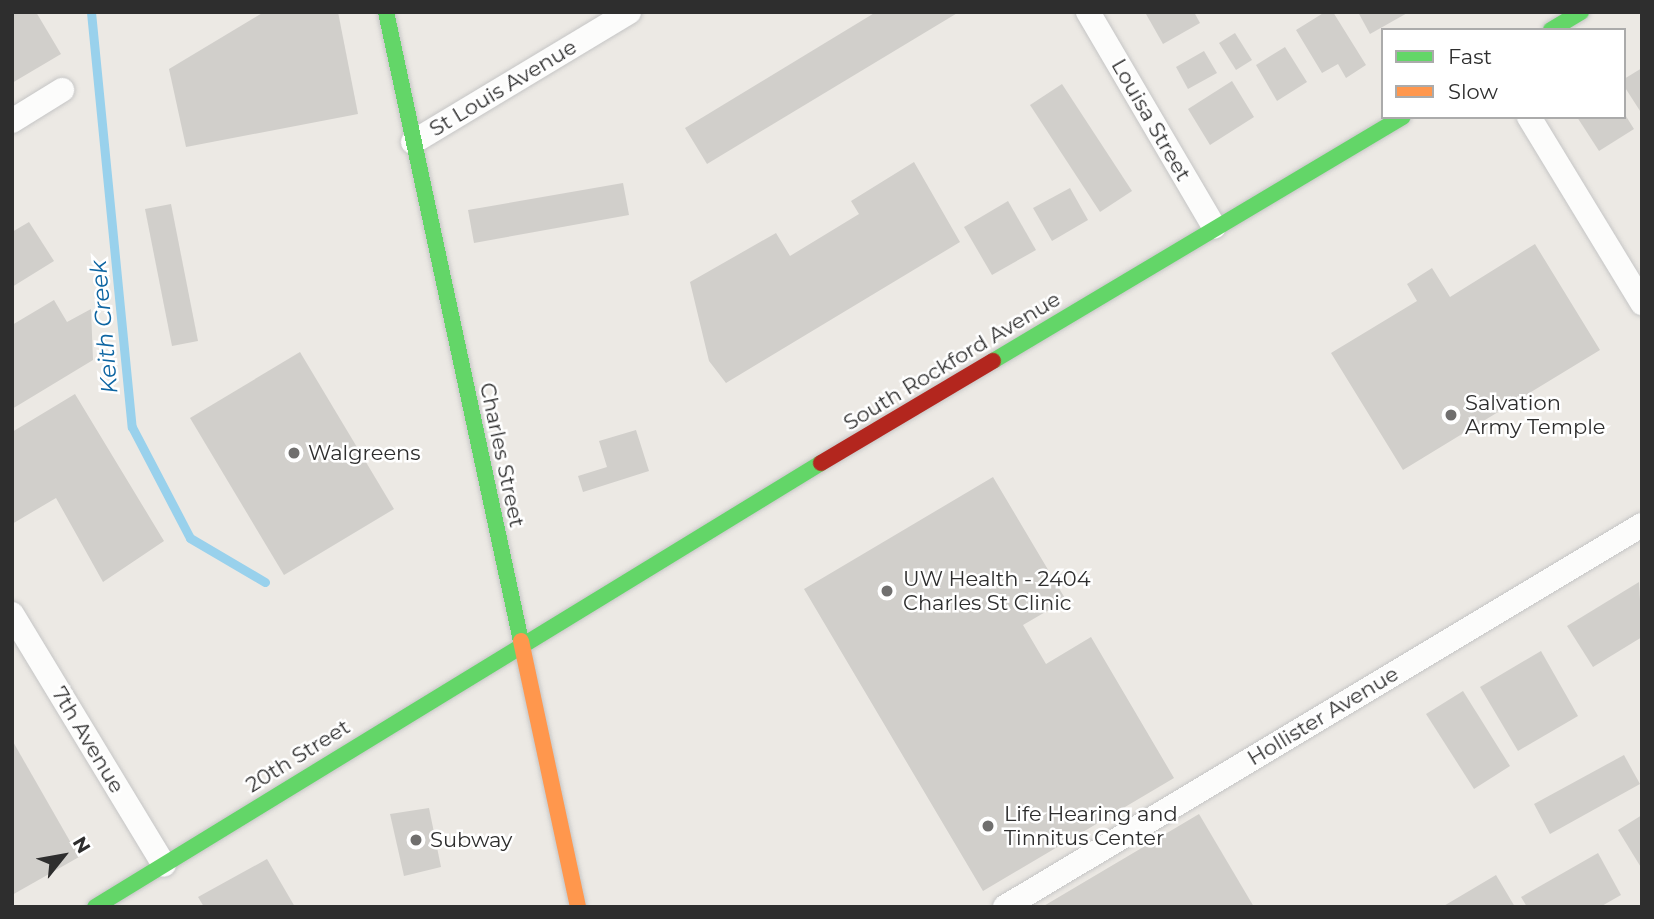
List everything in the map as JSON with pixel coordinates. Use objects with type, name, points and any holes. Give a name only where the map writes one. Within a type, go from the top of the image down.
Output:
[{"type":"street","name":"Charles Street","points":[[386,12],[578,907]]},
{"type":"street","name":"St Louis Avenue","points":[[413,142],[629,12]]},
{"type":"street","name":"Louisa Street","points":[[1088,12],[1214,227]]},
{"type":"street","points":[[1554,28],[1581,12]]},
{"type":"street","points":[[12,121],[62,90]]},
{"type":"street","name":"South Rockford Avenue","points":[[522,640],[1400,119]]},
{"type":"street","points":[[1530,119],[1642,303]]},
{"type":"street","name":"Hollister Avenue","points":[[1005,907],[1642,525]]},
{"type":"street","name":"7th Avenue","points":[[12,614],[164,865]]},
{"type":"street","name":"20th Street","points":[[95,907],[522,640]]},
{"type":"building","points":[[12,12],[36,12],[61,54],[12,83]]},
{"type":"building","points":[[264,12],[338,12],[358,114],[186,147],[169,69]]},
{"type":"building","points":[[876,12],[959,12],[707,164],[685,128]]},
{"type":"building","points":[[1194,12],[1200,23],[1163,44],[1146,14]]},
{"type":"building","points":[[1325,12],[1333,12],[1366,65],[1346,78],[1338,64],[1322,73],[1296,30]]},
{"type":"building","points":[[1358,12],[1409,12],[1370,34]]},
{"type":"building","points":[[1235,33],[1252,60],[1236,70],[1219,43]]},
{"type":"building","points":[[1285,47],[1307,82],[1277,101],[1256,65]]},
{"type":"building","points":[[1204,51],[1217,73],[1188,89],[1176,67]]},
{"type":"building","points":[[1642,68],[1642,114],[1626,89],[1626,78]]},
{"type":"building","points":[[1232,81],[1254,117],[1210,145],[1188,109]]},
{"type":"building","points":[[1062,84],[1132,191],[1100,212],[1030,105]]},
{"type":"building","points":[[1626,116],[1634,129],[1599,151],[1578,119],[1626,119]]},
{"type":"building","points":[[914,162],[960,242],[726,383],[709,361],[690,282],[776,233],[790,256],[859,214],[851,201]]},
{"type":"building","points":[[623,183],[629,215],[474,243],[468,210]]},
{"type":"building","points":[[1070,188],[1088,220],[1052,241],[1033,208]]},
{"type":"building","points":[[1008,201],[1036,250],[992,275],[964,227]]},
{"type":"building","points":[[171,204],[198,341],[172,346],[145,209]]},
{"type":"building","points":[[29,222],[54,261],[12,287],[12,232]]},
{"type":"building","points":[[1535,244],[1600,350],[1403,470],[1331,353],[1417,301],[1407,284],[1432,268],[1450,297]]},
{"type":"building","points":[[54,300],[67,322],[91,309],[93,360],[12,409],[12,325]]},
{"type":"building","points":[[300,352],[394,509],[284,575],[190,418]]},
{"type":"building","points":[[75,394],[164,541],[103,582],[56,498],[12,524],[12,432]]},
{"type":"building","points":[[636,430],[649,471],[583,492],[578,476],[607,467],[599,441]]},
{"type":"building","points":[[993,477],[1066,600],[1023,625],[1046,664],[1091,637],[1174,778],[983,891],[804,589]]},
{"type":"building","points":[[1639,582],[1642,637],[1593,667],[1567,626]]},
{"type":"building","points":[[1541,651],[1578,716],[1518,751],[1480,687]]},
{"type":"building","points":[[1463,691],[1510,766],[1474,789],[1426,714]]},
{"type":"building","points":[[12,740],[79,857],[12,895]]},
{"type":"building","points":[[1624,755],[1640,784],[1550,834],[1534,804]]},
{"type":"building","name":"Subway","points":[[429,808],[441,867],[404,876],[390,814]]},
{"type":"building","points":[[1199,814],[1254,907],[1042,907]]},
{"type":"building","points":[[1642,815],[1642,869],[1618,830]]},
{"type":"building","points":[[1598,853],[1621,895],[1600,907],[1527,907],[1521,897]]},
{"type":"building","points":[[267,859],[295,907],[204,907],[198,897]]},
{"type":"building","points":[[1496,875],[1515,907],[1442,907]]},
{"type":"waterway","name":"Keith Creek","points":[[91,12],[132,427],[190,538],[265,582]]},
{"type":"traffic: fast","points":[[386,12],[521,641]]},
{"type":"traffic: fast","points":[[1554,28],[1581,12]]},
{"type":"traffic: fast","points":[[993,361],[1400,119]]},
{"type":"traffic: fast","points":[[95,907],[821,463]]},
{"type":"traffic: slow","points":[[521,641],[578,907]]},
{"type":"traffic: jam","points":[[821,463],[993,361]]},
{"type":"place","name":"Salvation Army Temple","points":[[1451,415]]},
{"type":"place","name":"Walgreens","points":[[294,453]]},
{"type":"place","name":"UW Health - 2404 Charles St Clinic","points":[[887,591]]},
{"type":"place","name":"Life Hearing and Tinnitus Center","points":[[988,826]]},
{"type":"place","name":"Subway","points":[[416,840]]}]
